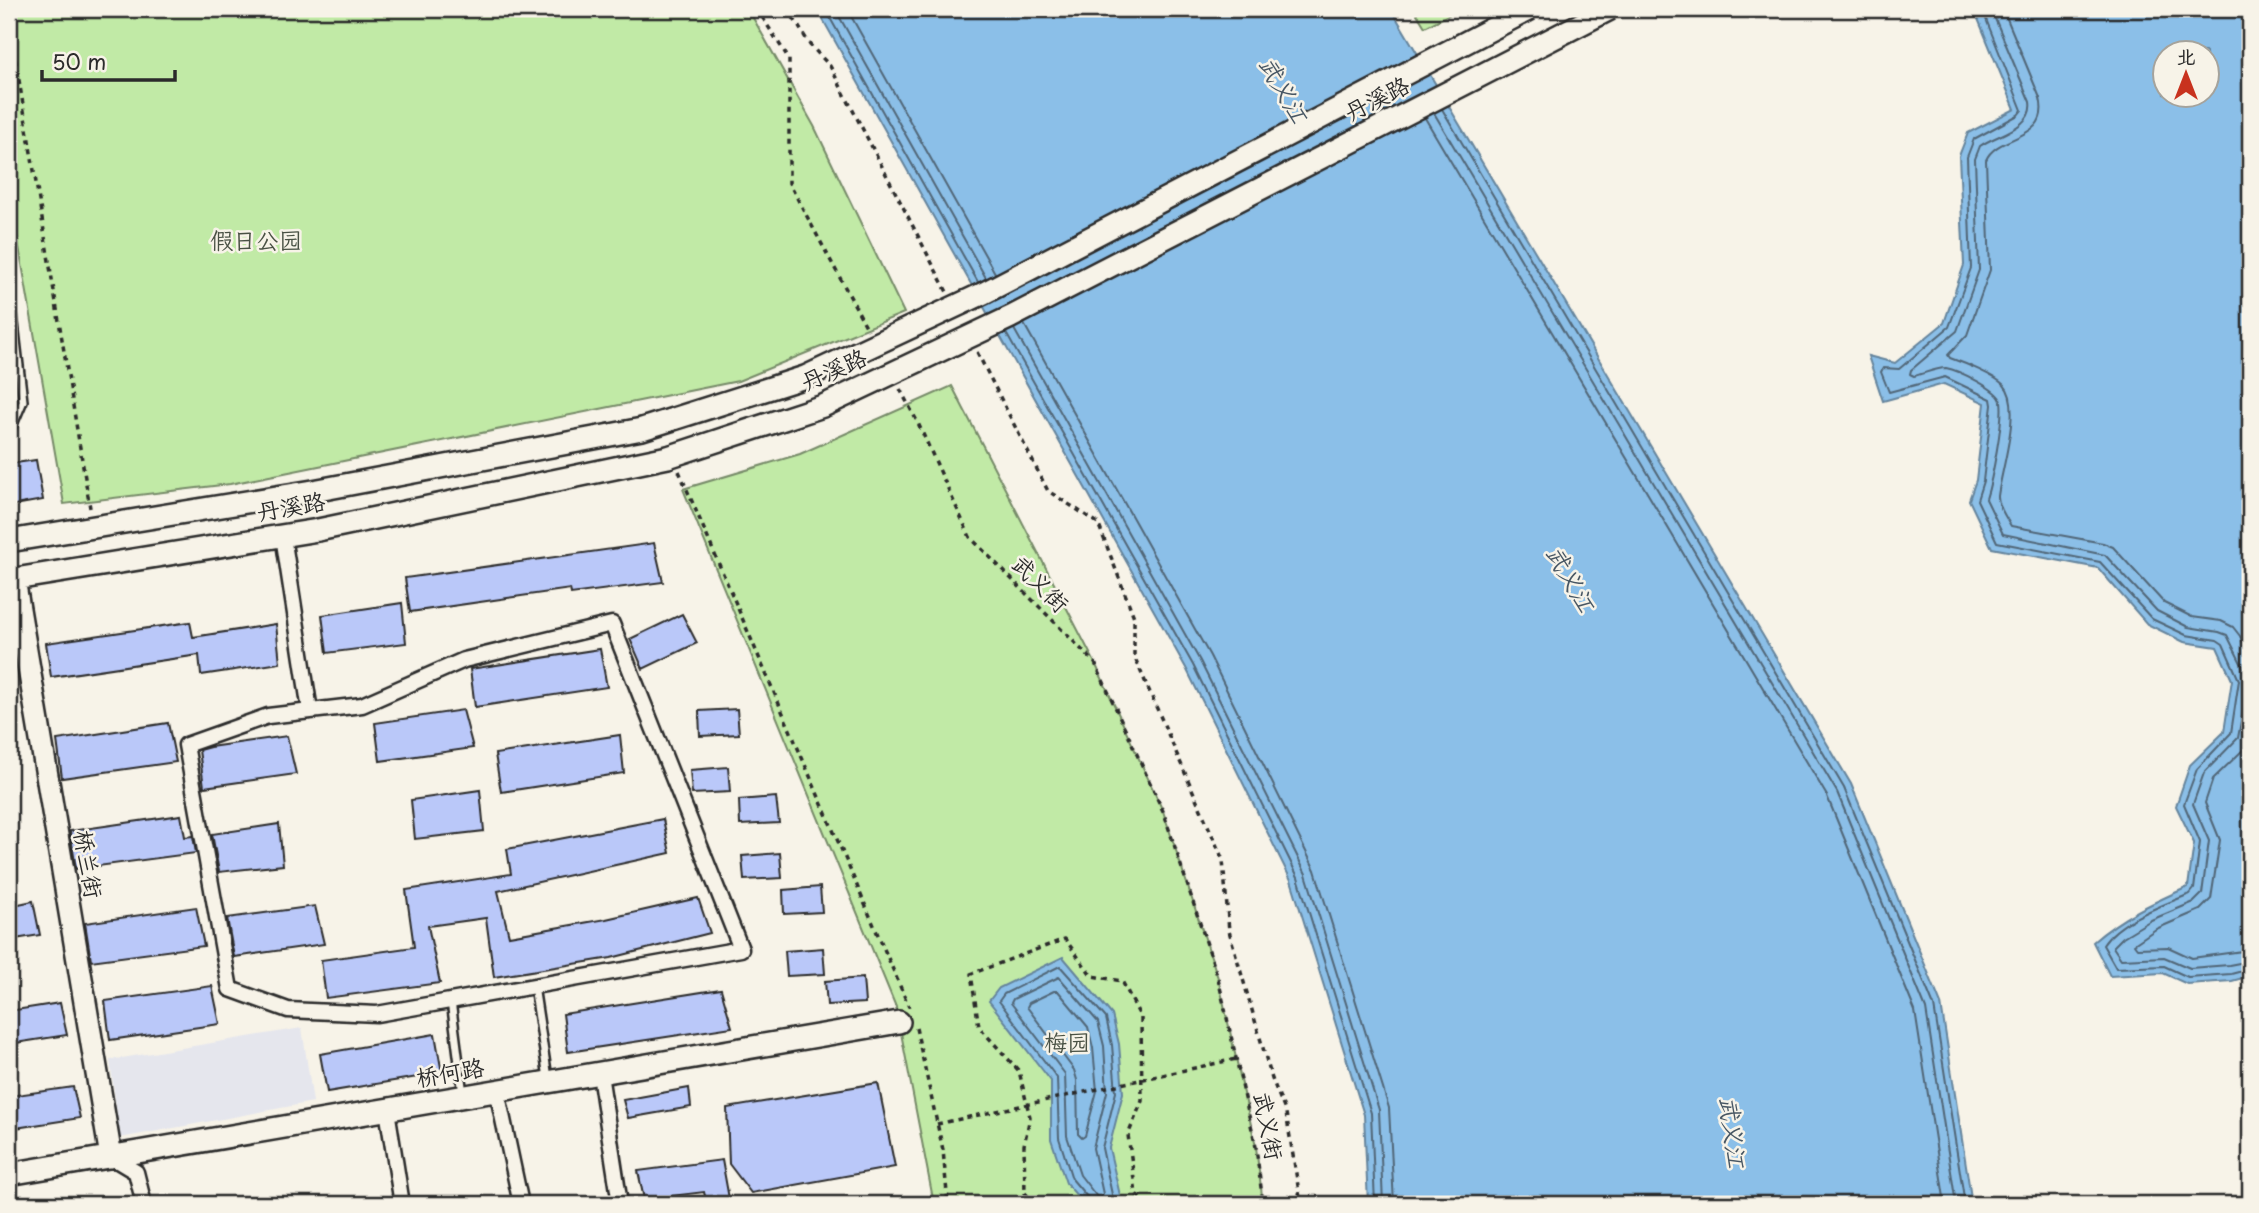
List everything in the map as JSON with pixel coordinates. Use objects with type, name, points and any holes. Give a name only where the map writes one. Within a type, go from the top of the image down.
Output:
[{"type":"main road","name":"丹溪路","points":[[9,541],[313,491],[642,429],[805,377],[984,293],[1530,9]]},
{"type":"main road","name":"丹溪路","points":[[11,579],[318,530],[668,457],[823,406],[1010,317],[1610,9]]},
{"type":"main road","name":"桥兰街","points":[[11,579],[111,1157]]},
{"type":"main road","name":"桥何路","points":[[9,1174],[908,1018]]},
{"type":"street","points":[[283,536],[310,711]]},
{"type":"street","points":[[612,624],[741,949],[534,986],[377,1014],[288,1010],[230,989],[186,745],[268,716],[362,705],[464,660],[612,624]]},
{"type":"street","points":[[600,1073],[620,1204]]},
{"type":"street","points":[[497,1091],[521,1204]]},
{"type":"street","points":[[387,1110],[402,1204]]},
{"type":"street","points":[[111,1157],[136,1172],[144,1204]]},
{"type":"lane","points":[[9,279],[23,401],[9,434]]},
{"type":"lane","points":[[534,986],[549,1082]]},
{"type":"lane","points":[[451,1001],[463,1097]]},
{"type":"path","points":[[757,9],[789,60],[789,184],[873,339]]},
{"type":"path","points":[[788,9],[810,45],[830,66],[951,300]]},
{"type":"path","points":[[9,20],[93,527]]},
{"type":"path","points":[[975,348],[1048,491],[1098,523],[1134,617],[1134,656],[1223,860],[1229,931],[1272,1079],[1286,1113],[1301,1204]]},
{"type":"path","name":"武义街","points":[[899,387],[970,537],[1095,663],[1163,811],[1217,978],[1256,1147],[1264,1204]]},
{"type":"path","points":[[676,463],[908,1018],[943,1150],[948,1204]]},
{"type":"path","points":[[1035,1204],[1026,1194],[1024,1145],[1030,1117],[1019,1071],[979,1027],[971,974],[1065,939],[1092,976],[1122,981],[1141,1017],[1142,1101],[1128,1135],[1136,1194],[1147,1204]]},
{"type":"path","points":[[937,1124],[1236,1059]]},
{"type":"shaded area","points":[[302,1028],[313,1102],[120,1138],[110,1060]]},
{"type":"green space","name":"假日公园","points":[[9,9],[748,9],[814,126],[904,313],[738,381],[230,484],[64,504],[9,190]]},
{"type":"green space","points":[[1414,9],[1460,9],[1425,27]]},
{"type":"green space","name":"梅园","points":[[952,386],[1095,663],[1163,811],[1218,978],[1256,1147],[1263,1204],[934,1204],[896,1007],[683,489],[800,454]]},
{"type":"water","name":"武义江","points":[[817,9],[1391,9],[1851,784],[1941,1004],[1972,1204],[1368,1204],[1364,1115],[1291,880],[1186,668]]},
{"type":"water","points":[[1974,9],[2250,9],[2250,976],[2232,981],[2187,984],[2163,973],[2110,976],[2093,942],[2127,917],[2188,887],[2194,843],[2176,806],[2190,765],[2224,732],[2232,680],[2217,647],[2184,642],[2147,624],[2098,568],[1992,548],[1969,500],[1976,480],[1985,403],[1944,384],[1883,401],[1868,356],[1895,363],[1944,323],[1964,265],[1959,156],[1968,133],[2015,109]]},
{"type":"water","points":[[1063,957],[1112,1015],[1119,1044],[1123,1093],[1109,1148],[1122,1204],[1084,1204],[1066,1183],[1051,1139],[1051,1081],[989,1001],[999,988]]},
{"type":"building","points":[[36,460],[43,500],[9,506],[9,464]]},
{"type":"building","points":[[654,543],[663,582],[571,594],[570,589],[410,612],[405,578]]},
{"type":"building","points":[[402,603],[406,643],[327,653],[322,615]]},
{"type":"building","points":[[682,614],[697,643],[643,669],[630,639]]},
{"type":"building","points":[[190,622],[193,637],[276,624],[280,663],[201,675],[199,655],[51,677],[46,643]]},
{"type":"building","points":[[600,649],[607,687],[475,707],[470,669]]},
{"type":"building","points":[[737,709],[739,734],[700,736],[699,711]]},
{"type":"building","points":[[463,710],[473,748],[380,761],[375,723]]},
{"type":"building","points":[[168,723],[176,762],[62,778],[57,740]]},
{"type":"building","points":[[620,735],[624,773],[501,792],[495,754]]},
{"type":"building","points":[[287,736],[296,774],[204,787],[199,750]]},
{"type":"building","points":[[728,767],[730,792],[692,794],[690,770]]},
{"type":"building","points":[[480,790],[484,831],[415,839],[411,800]]},
{"type":"building","points":[[776,797],[779,823],[740,825],[739,800]]},
{"type":"building","points":[[181,815],[185,837],[193,836],[196,853],[76,869],[70,831]]},
{"type":"building","points":[[663,819],[670,853],[498,891],[509,936],[606,919],[698,898],[710,933],[611,958],[494,977],[486,918],[428,926],[440,983],[326,998],[321,960],[414,947],[406,890],[511,874],[507,849]]},
{"type":"building","points":[[279,824],[283,865],[219,872],[212,834]]},
{"type":"building","points":[[780,853],[782,878],[744,880],[742,856]]},
{"type":"building","points":[[820,887],[822,912],[784,914],[783,890]]},
{"type":"building","points":[[33,901],[40,935],[9,940],[9,906]]},
{"type":"building","points":[[315,906],[324,944],[234,957],[227,918]]},
{"type":"building","points":[[196,907],[204,946],[91,961],[85,923]]},
{"type":"building","points":[[823,948],[825,974],[787,976],[785,951]]},
{"type":"building","points":[[863,978],[865,1003],[827,1005],[825,981]]},
{"type":"building","points":[[212,986],[220,1024],[110,1040],[105,1001]]},
{"type":"building","points":[[721,989],[732,1027],[568,1052],[563,1014]]},
{"type":"building","points":[[60,1003],[67,1035],[9,1044],[9,1011]]},
{"type":"building","points":[[435,1034],[442,1073],[327,1092],[320,1054]]},
{"type":"building","points":[[878,1083],[895,1167],[751,1193],[729,1164],[727,1108]]},
{"type":"building","points":[[73,1087],[80,1118],[9,1129],[9,1096]]},
{"type":"building","points":[[689,1088],[691,1107],[628,1118],[623,1100]]},
{"type":"building","points":[[722,1160],[730,1204],[707,1204],[704,1192],[671,1196],[673,1204],[645,1204],[638,1171]]}]
